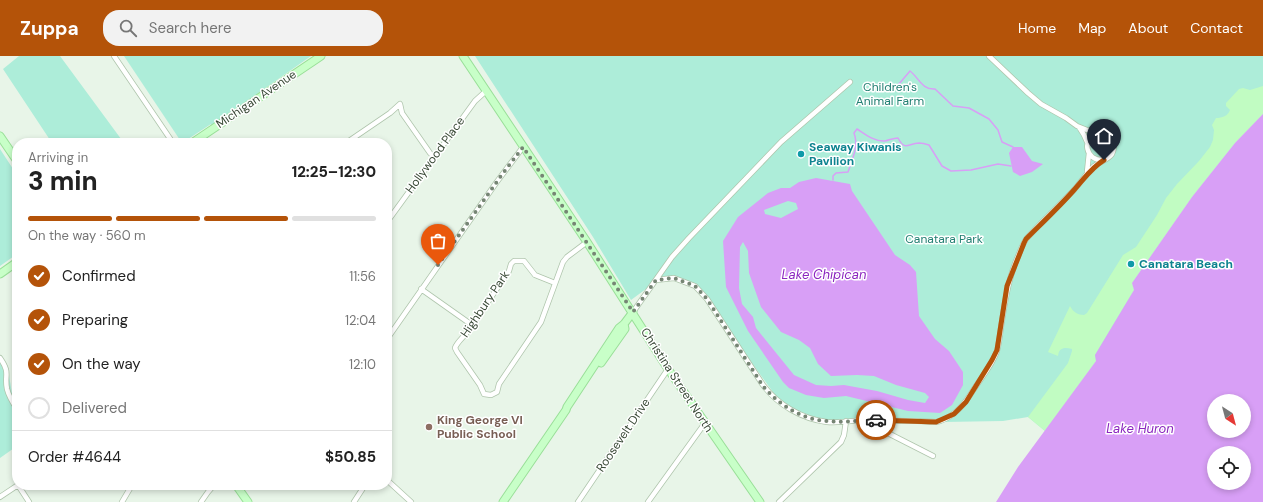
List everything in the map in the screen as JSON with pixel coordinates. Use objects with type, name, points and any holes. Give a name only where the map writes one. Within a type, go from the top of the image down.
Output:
[{"type":"main road","name":"Michigan Avenue","points":[[199,138],[321,56]]},
{"type":"main road","name":"Christina Street North","points":[[462,56],[587,242],[668,369],[760,502]]},
{"type":"main road","points":[[0,136],[12,154]]},
{"type":"main road","points":[[0,274],[12,266]]},
{"type":"main road","points":[[503,502],[566,410],[619,328],[633,312]]},
{"type":"main road","points":[[240,490],[248,502]]},
{"type":"street","points":[[114,56],[170,138]]},
{"type":"street","points":[[656,280],[674,278],[695,286],[707,299],[769,393],[786,407],[812,419],[827,422],[869,420],[936,422],[954,414],[966,402],[997,350],[1007,286],[1026,239],[1077,187],[1087,173],[1096,164],[1104,160],[1112,153],[1114,148],[1113,143],[1107,136],[1097,134],[1077,126],[1035,99],[989,56]]},
{"type":"street","points":[[633,312],[672,257],[689,238],[772,151],[806,119],[850,82]]},
{"type":"street","name":"Hollywood Place","points":[[392,215],[476,101],[486,91]]},
{"type":"street","points":[[353,138],[390,113],[400,104],[402,113],[434,157]]},
{"type":"street","points":[[1077,126],[1084,135],[1088,144],[1089,164],[1087,173]]},
{"type":"street","points":[[1088,144],[1090,139],[1097,134]]},
{"type":"street","points":[[392,332],[499,178],[523,147]]},
{"type":"street","points":[[1088,152],[1094,158],[1104,160]]},
{"type":"street","name":"Highbury Park","points":[[555,283],[535,275],[524,261],[514,260],[509,271],[457,345],[456,350],[480,385],[483,393],[486,395],[491,395],[497,392],[499,384],[541,322],[563,262],[567,257],[587,242]]},
{"type":"street","points":[[421,289],[472,325]]},
{"type":"street","points":[[0,358],[7,371],[7,388],[12,400]]},
{"type":"street","name":"Roosevelt Drive","points":[[578,502],[668,369]]},
{"type":"street","points":[[869,420],[876,427],[933,456]]},
{"type":"street","points":[[780,502],[841,442],[844,435],[846,421]]},
{"type":"street","points":[[648,502],[705,423]]},
{"type":"street","points":[[392,485],[411,502]]},
{"type":"street","points":[[0,497],[12,489]]},
{"type":"street","points":[[21,490],[29,502]]},
{"type":"street","points":[[122,502],[129,490]]},
{"type":"street","points":[[202,502],[210,490]]},
{"type":"street","points":[[354,502],[362,490]]},
{"type":"green space","points":[[19,56],[60,56],[120,138],[49,138],[3,69]]},
{"type":"green space","points":[[124,56],[311,56],[210,127],[211,124],[190,138],[179,138]]},
{"type":"green space","name":"Canatara Park","points":[[475,56],[1263,56],[1263,114],[1235,143],[1192,197],[1132,283],[1134,290],[1096,361],[1045,431],[1028,417],[1003,421],[827,421],[801,415],[778,399],[706,300],[694,287],[673,279],[654,283],[631,300],[593,237]]},
{"type":"green space","points":[[0,149],[12,167],[12,258],[0,266]]},
{"type":"green space","points":[[0,358],[9,375],[12,394],[12,450],[0,458]]},
{"type":"sand","name":"Canatara Beach","points":[[1263,86],[1263,114],[1235,143],[1192,197],[1132,283],[1134,290],[1095,355],[1096,361],[1045,431],[1028,417],[1068,363],[1072,349],[1061,349],[1058,356],[1048,352],[1070,306],[1078,314],[1084,315],[1087,313],[1123,255],[1136,247],[1157,215],[1166,198],[1210,147],[1213,140],[1214,130],[1212,125],[1216,118],[1220,118],[1228,114],[1230,110],[1226,106],[1226,103],[1239,89],[1243,88],[1250,90]]},
{"type":"water","name":"Lake Huron","points":[[1263,114],[1263,502],[996,502],[1018,467],[1096,361],[1095,355],[1134,290],[1132,283],[1192,197],[1235,143]]},
{"type":"water","points":[[1013,147],[1022,147],[1032,161],[1043,164],[1032,172],[1020,176],[1013,172],[1009,153]]},
{"type":"water","name":"Lake Chipican","points":[[816,178],[850,184],[852,191],[895,255],[910,265],[916,272],[919,316],[935,339],[949,351],[963,372],[963,385],[952,405],[940,413],[908,411],[846,396],[824,398],[806,395],[789,388],[783,382],[748,331],[726,287],[723,241],[738,217],[768,193],[781,188],[790,188],[799,182]],"holes":[[[788,201],[796,203],[798,209],[781,218],[765,214],[764,210]],[[743,242],[748,251],[749,273],[761,307],[781,332],[799,340],[810,348],[818,364],[831,376],[874,376],[896,385],[925,393],[929,397],[925,403],[908,400],[877,391],[844,385],[816,385],[794,375],[756,328],[753,317],[742,304],[739,288],[740,247]]]},
{"type":"waterway","points":[[893,91],[910,71],[924,86],[935,89],[953,106],[969,108],[989,119],[998,130],[1002,142],[1013,147]]},
{"type":"waterway","points":[[833,180],[833,176],[836,173],[848,172],[856,143],[854,133],[857,129],[870,137],[881,141],[898,138],[905,146],[919,143],[929,145],[942,166],[951,171],[971,170],[998,164],[1011,166]]},
{"type":"way so far","points":[[438,265],[523,147],[633,312],[656,280],[674,278],[695,286],[707,299],[763,386],[786,407],[812,419],[827,422],[876,420]]},
{"type":"place","name":"Seaway Kiwanis Pavilion","points":[[801,154]]},
{"type":"place","name":"Canatara Beach","points":[[1131,264]]},
{"type":"place","name":"King George VI Public School","points":[[429,427]]},
{"type":"route","points":[[876,420],[936,422],[954,414],[966,402],[997,350],[1007,286],[1026,239],[1077,187],[1087,173],[1096,164],[1104,160]]},
{"type":"park label","name":"Children's Animal Farm","points":[[890,94]]}]
